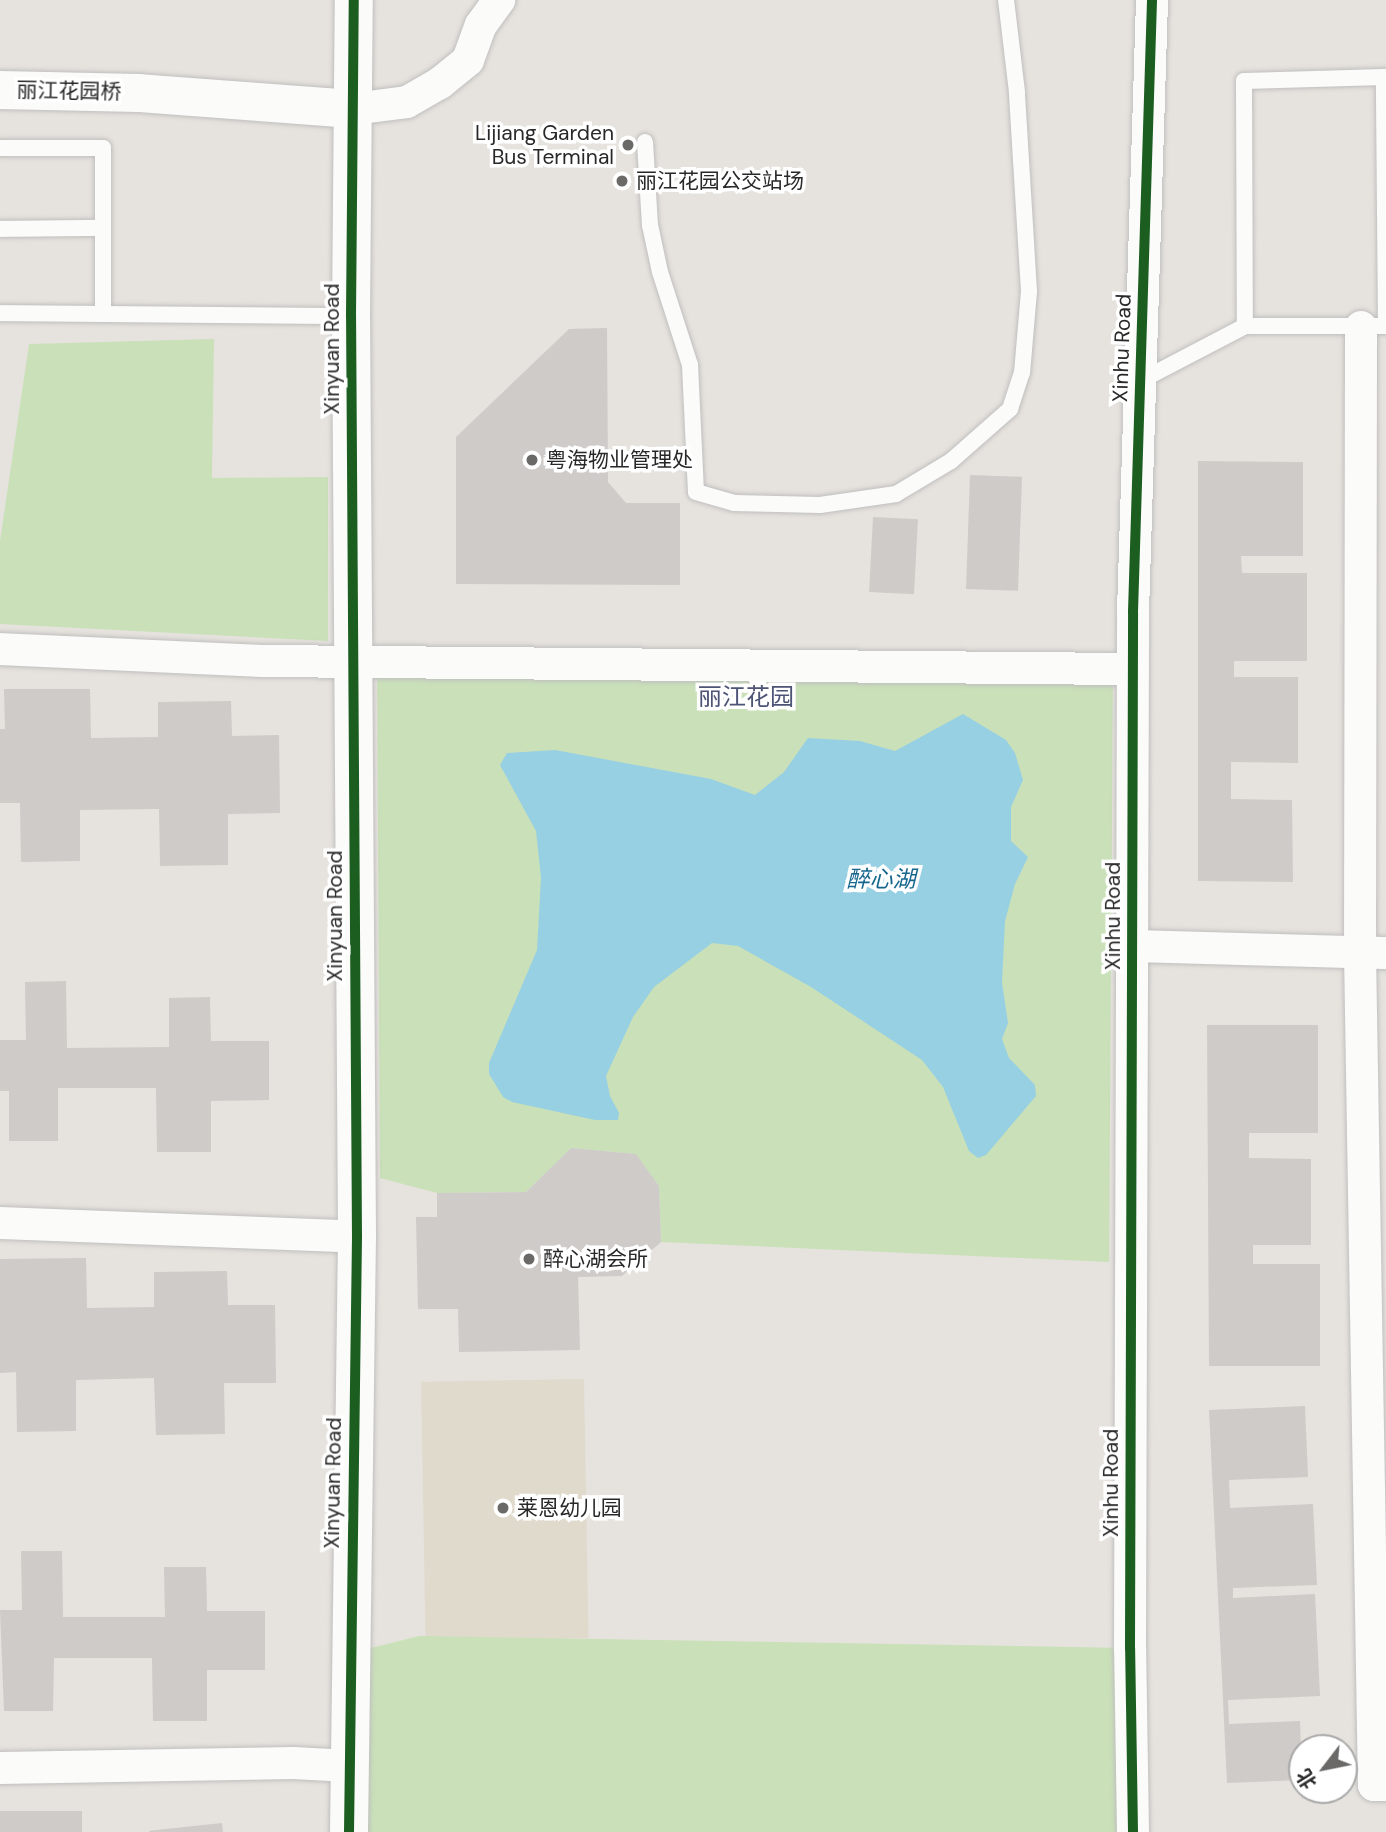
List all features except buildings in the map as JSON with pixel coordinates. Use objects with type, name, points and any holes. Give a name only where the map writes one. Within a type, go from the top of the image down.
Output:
[{"type":"street","name":"Xinyuan Road","points":[[349,1832],[357,1237],[351,316],[354,0]]},
{"type":"street","points":[[353,109],[407,102],[440,83],[468,60],[481,25],[499,0]]},
{"type":"street","name":"Xinhu Road","points":[[1133,1832],[1130,1648],[1133,669],[1152,0]]},
{"type":"street","name":"丽江花园桥","points":[[0,90],[139,93],[353,109]]},
{"type":"street","points":[[1361,327],[1373,766],[1374,1784],[1386,1785]]},
{"type":"street","points":[[0,649],[262,661],[1133,669]]},
{"type":"street","points":[[1132,946],[1373,953]]},
{"type":"street","points":[[0,1223],[357,1237]]},
{"type":"street","points":[[0,1768],[293,1763],[350,1766]]},
{"type":"lane","points":[[645,142],[650,225],[660,272],[690,365],[696,492],[734,503],[820,505],[896,494],[951,461],[1010,409],[1023,373],[1029,291],[1017,92],[1006,0]]},
{"type":"lane","points":[[1140,381],[1245,326],[1386,326],[1384,77],[1244,81],[1245,326]]},
{"type":"lane","points":[[0,148],[103,148],[103,314]]},
{"type":"lane","points":[[0,229],[103,228]]},
{"type":"lane","points":[[0,313],[351,316]]},
{"type":"shaded area","name":"莱恩幼儿园","points":[[584,1379],[589,1638],[426,1641],[421,1382]]},
{"type":"green space","points":[[214,339],[212,478],[328,477],[328,641],[0,624],[0,541],[29,344]]},
{"type":"green space","points":[[377,662],[1113,669],[1109,1262],[661,1242],[659,1186],[635,1154],[571,1148],[526,1192],[437,1193],[380,1178]]},
{"type":"green space","points":[[419,1636],[1130,1648],[1133,1832],[362,1832],[367,1649]]},
{"type":"water","name":"醉心湖","points":[[963,714],[1006,740],[1015,753],[1023,780],[1011,807],[1011,841],[1028,857],[1015,884],[1005,921],[1002,983],[1008,1023],[1002,1039],[1009,1058],[1035,1085],[1036,1096],[986,1155],[978,1158],[969,1151],[943,1087],[922,1060],[811,987],[738,946],[712,943],[654,987],[633,1017],[606,1076],[610,1096],[619,1113],[618,1120],[595,1120],[512,1102],[503,1097],[489,1074],[489,1063],[537,950],[541,878],[536,831],[500,765],[507,753],[555,750],[711,779],[755,795],[784,772],[808,738],[860,741],[895,751]]},
{"type":"cycle path","points":[[349,1832],[357,1237],[351,316],[354,0]]},
{"type":"cycle path","points":[[1133,1832],[1130,1648],[1133,612],[1152,0]]},
{"type":"place","name":"Lijiang Garden Bus Terminal","points":[[628,145]]},
{"type":"place","name":"丽江花园公交站场","points":[[622,181]]},
{"type":"place","name":"粤海物业管理处","points":[[532,460]]},
{"type":"place","name":"醉心湖会所","points":[[529,1259]]},
{"type":"place","name":"莱恩幼儿园","points":[[503,1508]]},
{"type":"district","name":"丽江花园","points":[[746,697]]}]
